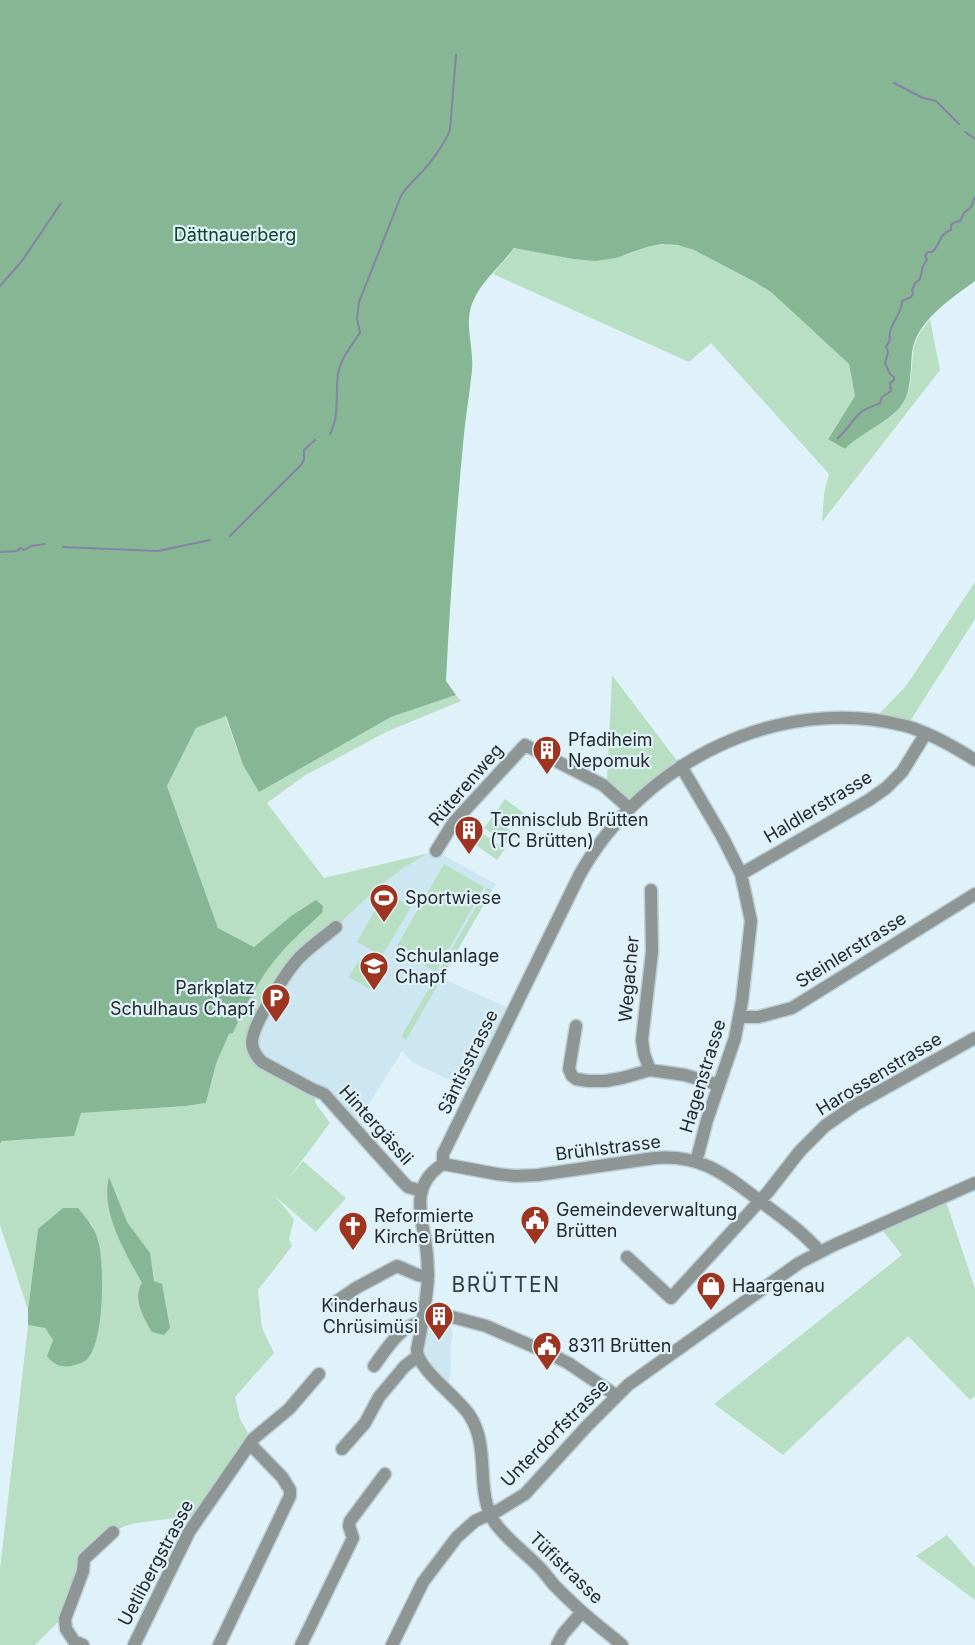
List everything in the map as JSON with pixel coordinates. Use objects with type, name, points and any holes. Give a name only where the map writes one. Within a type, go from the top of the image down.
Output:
[{"type":"street","name":"Säntisstrasse","points":[[422,1191],[431,1173],[443,1164],[442,1154],[592,853],[614,824],[656,784],[681,766],[734,740],[772,726],[800,720],[836,717],[874,719],[907,726],[926,733],[975,759]]},
{"type":"street","name":"Haldlerstrasse","points":[[741,874],[886,788],[902,772],[926,733]]},
{"type":"street","name":"Rüterenweg","points":[[436,851],[454,822],[525,745],[603,785],[629,808]]},
{"type":"street","name":"Hagenstrasse","points":[[681,766],[741,874],[751,921],[740,1017],[696,1162]]},
{"type":"street","name":"Wegacher","points":[[651,890],[652,952],[642,1040],[644,1054],[651,1070]]},
{"type":"street","name":"Steinlerstrasse","points":[[740,1017],[758,1017],[792,1008],[975,894]]},
{"type":"street","name":"Hintergässli","points":[[336,927],[298,958],[287,973],[252,1034],[252,1044],[256,1055],[262,1062],[324,1094],[408,1187],[422,1191]]},
{"type":"street","points":[[576,1026],[569,1069],[576,1079],[604,1081],[651,1070],[685,1075],[718,1085]]},
{"type":"street","name":"Harossenstrasse","points":[[627,1257],[671,1298],[760,1201],[800,1151],[833,1120],[975,1038]]},
{"type":"street","name":"Brühlstrasse","points":[[443,1164],[515,1176],[538,1175],[665,1157],[696,1162],[711,1167],[730,1178],[799,1230],[820,1252]]},
{"type":"street","name":"Unterdorfstrasse","points":[[392,1645],[423,1582],[441,1557],[468,1527],[525,1494],[628,1385],[784,1272],[820,1252],[975,1183]]},
{"type":"street","points":[[422,1191],[420,1214],[428,1257],[428,1276],[426,1310],[417,1350],[418,1356],[431,1374],[464,1407],[476,1427],[489,1514]]},
{"type":"street","points":[[333,1304],[356,1288],[397,1266],[418,1275],[428,1276]]},
{"type":"street","points":[[426,1310],[486,1326],[548,1353],[616,1396]]},
{"type":"street","points":[[374,1366],[406,1328],[413,1323],[423,1323]]},
{"type":"street","points":[[342,1449],[365,1423],[385,1389],[405,1366],[418,1356]]},
{"type":"street","name":"Uetlibergstrasse","points":[[134,1645],[189,1532],[251,1442],[289,1409],[319,1374]]},
{"type":"street","points":[[219,1645],[290,1497],[291,1490],[282,1477],[251,1442]]},
{"type":"street","points":[[301,1645],[353,1538],[349,1526],[350,1521],[384,1474]]},
{"type":"street","name":"Tüfistrasse","points":[[489,1514],[497,1527],[539,1567],[553,1584],[622,1645]]},
{"type":"street","points":[[83,1645],[74,1641],[66,1629],[65,1619],[83,1571],[84,1559],[114,1532]]},
{"type":"street","points":[[557,1645],[563,1634],[582,1612]]},
{"type":"shaded area","name":"Schulanlage Chapf","points":[[436,851],[496,884],[441,978],[514,1010],[474,1092],[412,1062],[402,1051],[355,1127],[324,1094],[262,1062],[252,1034],[287,973],[377,888],[405,867]]},
{"type":"shaded area","points":[[442,1318],[449,1320],[453,1334],[450,1348],[451,1373],[448,1383],[426,1357],[426,1332],[429,1332],[436,1320],[441,1321]]},
{"type":"green space","name":"Dättnauerberg","points":[[0,0],[975,0],[975,281],[936,312],[920,331],[912,353],[909,385],[903,403],[892,415],[845,449],[828,439],[855,396],[849,364],[771,292],[755,282],[694,250],[678,245],[662,244],[616,258],[595,261],[514,248],[479,291],[469,314],[472,370],[458,496],[446,681],[456,695],[391,717],[259,792],[243,765],[226,716],[196,728],[167,786],[218,928],[254,947],[291,916],[316,900],[323,906],[322,913],[280,953],[257,986],[233,1033],[229,1034],[216,1064],[206,1103],[81,1113],[74,1136],[2,1141],[0,1144]]},
{"type":"green space","points":[[666,244],[694,250],[771,292],[849,364],[855,396],[828,438],[845,449],[861,435],[892,416],[902,405],[910,386],[914,345],[930,319],[940,370],[822,522],[824,494],[829,474],[711,343],[689,362],[493,274],[515,248],[573,259],[602,260]]},
{"type":"green space","points":[[975,582],[975,619],[907,726],[874,719],[905,687]]},
{"type":"green space","points":[[612,675],[681,766],[629,808],[607,781]]},
{"type":"green space","points":[[456,695],[461,701],[386,732],[304,776],[267,803],[324,878],[429,853],[377,888],[336,927],[312,946],[252,1034],[256,1055],[312,1089],[316,1104],[330,1123],[288,1179],[303,1161],[346,1198],[316,1232],[275,1196],[294,1219],[289,1239],[292,1246],[258,1290],[262,1328],[274,1353],[235,1397],[240,1419],[250,1436],[200,1515],[136,1523],[113,1532],[84,1559],[65,1619],[59,1621],[35,1645],[0,1645],[0,1569],[28,1325],[45,1328],[53,1340],[47,1356],[102,1297],[99,1243],[91,1223],[38,1229],[28,1310],[0,1225],[0,1144],[2,1141],[81,1113],[206,1103],[216,1064],[229,1034],[233,1033],[257,985],[275,959],[322,913],[291,916],[254,947],[218,928],[167,786],[196,728],[225,716],[243,765],[259,791],[391,717]]},
{"type":"green space","points":[[505,799],[528,816],[520,826],[497,810]]},
{"type":"green space","points":[[492,817],[515,834],[508,844],[484,828]]},
{"type":"green space","points":[[481,832],[505,849],[497,860],[473,843]]},
{"type":"green space","points":[[444,864],[484,887],[436,972],[395,949]]},
{"type":"green space","points":[[487,888],[492,890],[406,1040],[401,1037]]},
{"type":"green space","name":"Sportwiese","points":[[385,892],[411,907],[382,956],[357,942]]},
{"type":"green space","points":[[358,961],[380,973],[370,989],[349,977]]},
{"type":"green space","points":[[109,1177],[127,1222],[150,1253],[154,1281],[162,1284],[170,1328],[164,1335],[152,1332],[140,1308],[138,1295],[142,1283],[122,1246],[111,1218],[107,1190]]},
{"type":"green space","points":[[946,1201],[975,1289],[975,1396],[970,1400],[908,1336],[783,1455],[714,1404],[902,1255],[882,1230]]},
{"type":"green space","points":[[63,1208],[78,1208],[91,1224],[99,1244],[102,1270],[100,1323],[92,1353],[85,1361],[67,1366],[58,1365],[47,1356],[53,1340],[45,1328],[28,1325],[38,1229]]},
{"type":"green space","points":[[947,1535],[975,1568],[975,1600],[916,1556]]},
{"type":"waterway","points":[[330,434],[336,412],[339,368],[360,333],[357,318],[359,302],[401,196],[433,159],[450,130],[456,55]]},
{"type":"waterway","points":[[894,83],[923,98],[936,101],[959,124]]},
{"type":"waterway","points":[[965,132],[975,139]]},
{"type":"waterway","points":[[838,438],[860,413],[880,403],[882,397],[891,391],[890,383],[894,377],[885,363],[888,352],[886,347],[902,301],[913,294],[912,290],[920,279],[927,260],[925,256],[928,252],[932,252],[944,234],[951,230],[951,225],[960,221],[971,207],[975,197]]},
{"type":"waterway","points":[[0,286],[22,261],[61,203]]},
{"type":"waterway","points":[[230,536],[301,465],[304,460],[304,450],[315,440]]},
{"type":"waterway","points":[[63,547],[158,551],[210,540]]},
{"type":"waterway","points":[[0,552],[17,551],[20,548],[24,550],[31,546],[45,544]]},
{"type":"place","name":"Pfadiheim Nepomuk","points":[[547,776]]},
{"type":"place","name":"Tennisclub Brütten (TC Brütten)","points":[[469,856]]},
{"type":"place","name":"Sportwiese","points":[[384,924]]},
{"type":"place","name":"Schulanlage Chapf","points":[[374,992]]},
{"type":"place","name":"Parkplatz Schulhaus Chapf","points":[[276,1024]]},
{"type":"place","name":"Gemeindeverwaltung Brütten","points":[[535,1246]]},
{"type":"place","name":"Reformierte Kirche Brütten","points":[[353,1252]]},
{"type":"place","name":"Haargenau","points":[[711,1312]]},
{"type":"place","name":"Kinderhaus Chrüsimüsi","points":[[439,1342]]},
{"type":"place","name":"8311 Brütten","points":[[547,1372]]},
{"type":"district","name":"BRÜTTEN","points":[[506,1285]]}]
